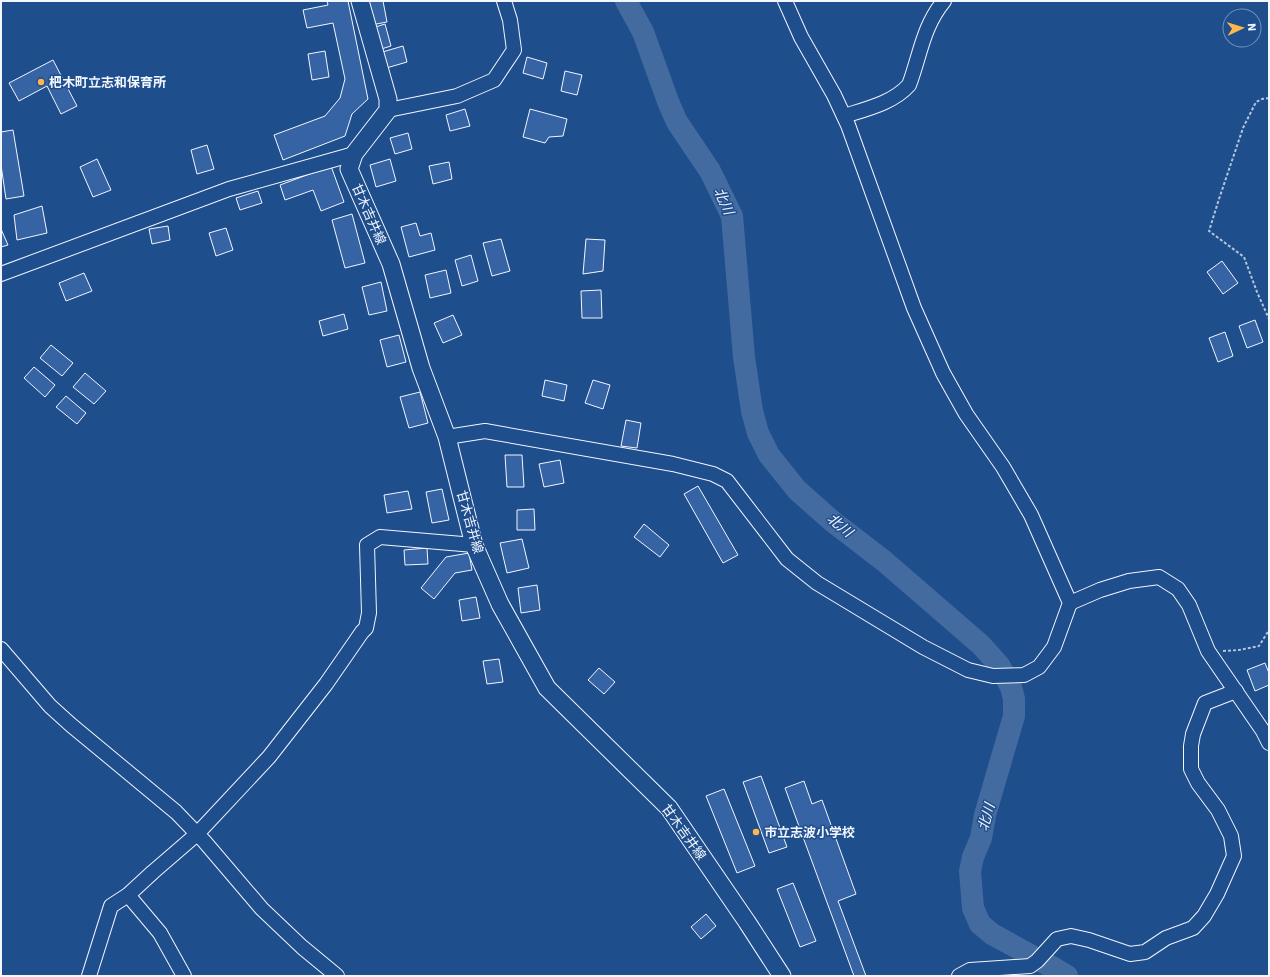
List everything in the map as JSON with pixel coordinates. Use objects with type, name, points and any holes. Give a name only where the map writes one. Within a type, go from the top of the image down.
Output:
[{"type":"main road","points":[[360,1],[388,99],[388,110]]},
{"type":"main road","name":"甘木吉井線","points":[[388,110],[354,154],[349,169],[391,264],[420,368],[447,438],[474,545],[500,604],[547,688],[669,808],[782,976]]},
{"type":"street","points":[[388,110],[457,96],[494,80],[514,50],[510,20],[504,1]]},
{"type":"street","points":[[447,438],[485,431],[673,464],[713,474],[727,481],[787,559],[817,583],[923,647],[968,670],[993,676],[1024,675],[1040,667],[1054,647],[1070,603],[1031,515],[1003,467],[966,414],[942,373],[914,308],[844,116],[834,95],[801,37],[785,1]]},
{"type":"street","points":[[844,116],[883,103],[903,91],[909,85],[927,27],[944,1]]},
{"type":"street","points":[[1,274],[229,189],[354,154]]},
{"type":"street","points":[[89,976],[111,906],[128,896],[197,834],[269,757],[326,684],[366,628],[369,613],[367,545],[380,538],[474,545]]},
{"type":"street","points":[[1070,603],[1100,590],[1129,581],[1160,577],[1178,589],[1189,605],[1208,651],[1263,731],[1269,743]]},
{"type":"street","points":[[1,649],[50,706],[176,812],[262,909],[302,947],[337,976]]},
{"type":"street","points":[[959,976],[970,970],[1030,966],[1037,961],[1057,939],[1071,936],[1089,940],[1130,954],[1145,952],[1166,938],[1193,928],[1204,916],[1217,894],[1234,856],[1231,836],[1218,810],[1198,783],[1191,769],[1191,746],[1193,734],[1205,703],[1236,691]]},
{"type":"street","points":[[128,896],[160,934],[184,976]]},
{"type":"path","points":[[1269,98],[1256,102],[1243,128],[1209,231],[1244,257],[1269,319]]},
{"type":"path","points":[[1208,651],[1239,650],[1259,646],[1269,630]]},
{"type":"building","points":[[327,1],[348,1],[368,99],[352,114],[345,136],[283,160],[274,135],[325,116],[340,98],[345,79],[333,23],[307,28],[303,10],[328,5]]},
{"type":"building","points":[[366,1],[383,1],[387,22],[371,25]]},
{"type":"building","points":[[385,24],[391,46],[378,50],[372,28]]},
{"type":"building","points":[[403,46],[407,62],[383,69],[379,53]]},
{"type":"building","points":[[325,51],[329,77],[312,80],[308,54]]},
{"type":"building","points":[[527,57],[547,63],[543,79],[523,73]]},
{"type":"building","points":[[53,60],[77,106],[61,114],[47,86],[19,101],[9,83]]},
{"type":"building","points":[[565,71],[582,75],[577,95],[561,91]]},
{"type":"building","points":[[465,109],[470,126],[450,131],[446,115]]},
{"type":"building","points":[[530,109],[567,119],[563,136],[549,137],[545,143],[523,137]]},
{"type":"building","points":[[13,130],[24,196],[6,199],[1,165],[1,132]]},
{"type":"building","points":[[408,133],[412,149],[395,154],[390,138]]},
{"type":"building","points":[[207,145],[214,169],[197,174],[191,150]]},
{"type":"building","points":[[97,159],[111,190],[93,197],[80,167]]},
{"type":"building","points":[[390,159],[396,181],[376,187],[370,165]]},
{"type":"building","points":[[449,162],[452,179],[433,184],[429,166]]},
{"type":"building","points":[[331,166],[344,202],[321,211],[313,190],[285,200],[280,185]]},
{"type":"building","points":[[258,191],[262,203],[240,210],[236,198]]},
{"type":"building","points":[[42,206],[47,233],[17,240],[14,215]]},
{"type":"building","points":[[352,214],[365,263],[345,268],[332,220]]},
{"type":"building","points":[[416,223],[420,236],[431,233],[435,250],[409,257],[401,227]]},
{"type":"building","points":[[168,226],[170,240],[152,244],[149,229]]},
{"type":"building","points":[[226,228],[233,250],[216,256],[209,233]]},
{"type":"building","points":[[1,229],[8,245],[1,247]]},
{"type":"building","points":[[501,239],[510,271],[492,276],[483,243]]},
{"type":"building","points":[[586,239],[605,240],[603,271],[583,274]]},
{"type":"building","points":[[471,255],[478,281],[462,286],[455,260]]},
{"type":"building","points":[[1222,261],[1238,283],[1223,294],[1207,272]]},
{"type":"building","points":[[446,270],[451,293],[430,298],[425,275]]},
{"type":"building","points":[[84,273],[92,291],[66,301],[59,283]]},
{"type":"building","points":[[381,282],[387,311],[369,315],[362,287]]},
{"type":"building","points":[[601,290],[602,318],[582,318],[581,291]]},
{"type":"building","points":[[344,314],[348,329],[323,336],[319,321]]},
{"type":"building","points":[[453,315],[462,335],[443,343],[434,323]]},
{"type":"building","points":[[1255,320],[1263,342],[1247,348],[1239,326]]},
{"type":"building","points":[[1225,332],[1233,356],[1218,362],[1209,338]]},
{"type":"building","points":[[399,335],[406,362],[387,367],[380,340]]},
{"type":"building","points":[[51,345],[73,363],[62,376],[40,358]]},
{"type":"building","points":[[34,367],[55,385],[45,397],[24,378]]},
{"type":"building","points":[[85,373],[106,391],[94,404],[73,387]]},
{"type":"building","points":[[545,380],[567,385],[564,401],[542,396]]},
{"type":"building","points":[[593,380],[610,385],[603,409],[585,403]]},
{"type":"building","points":[[420,392],[428,423],[409,428],[400,397]]},
{"type":"building","points":[[66,396],[86,413],[77,424],[56,407]]},
{"type":"building","points":[[626,420],[641,423],[637,448],[621,446]]},
{"type":"building","points":[[505,455],[522,455],[524,487],[507,487]]},
{"type":"building","points":[[560,460],[564,483],[544,487],[539,464]]},
{"type":"building","points":[[698,486],[738,555],[723,563],[684,494]]},
{"type":"building","points":[[442,489],[449,520],[432,523],[426,492]]},
{"type":"building","points":[[408,491],[412,509],[387,513],[384,495]]},
{"type":"building","points":[[534,509],[535,530],[517,530],[517,510]]},
{"type":"building","points":[[644,524],[669,545],[660,557],[634,537]]},
{"type":"building","points":[[522,539],[529,568],[507,573],[500,543]]},
{"type":"building","points":[[427,548],[428,564],[405,565],[404,550]]},
{"type":"building","points":[[469,553],[472,570],[455,573],[434,599],[421,588],[446,557]]},
{"type":"building","points":[[537,585],[540,610],[521,613],[518,588]]},
{"type":"building","points":[[476,597],[480,618],[462,621],[459,600]]},
{"type":"building","points":[[499,659],[503,682],[487,684],[483,661]]},
{"type":"building","points":[[1265,663],[1269,673],[1269,685],[1255,691],[1247,670]]},
{"type":"building","points":[[599,668],[615,682],[604,694],[588,680]]},
{"type":"building","points":[[761,776],[787,847],[769,853],[743,782]]},
{"type":"building","points":[[804,781],[812,804],[822,800],[856,894],[838,901],[866,976],[854,976],[785,788]]},
{"type":"building","points":[[724,789],[755,866],[737,873],[706,796]]},
{"type":"building","points":[[793,883],[816,941],[800,947],[777,889]]},
{"type":"building","points":[[706,914],[716,926],[701,939],[691,927]]},
{"type":"waterway","name":"北川","points":[[626,1],[643,32],[677,122],[710,171],[732,216],[744,357],[752,411],[758,433],[769,455],[797,490],[832,521],[884,561],[981,645],[999,665],[1011,687],[1014,699],[1014,716],[985,815],[981,838],[973,857],[970,871],[973,908],[980,924],[992,934],[1067,976]]},
{"type":"place","name":"杷木町立志和保育所","points":[[41,82]]},
{"type":"place","name":"市立志波小学校","points":[[756,832]]}]
